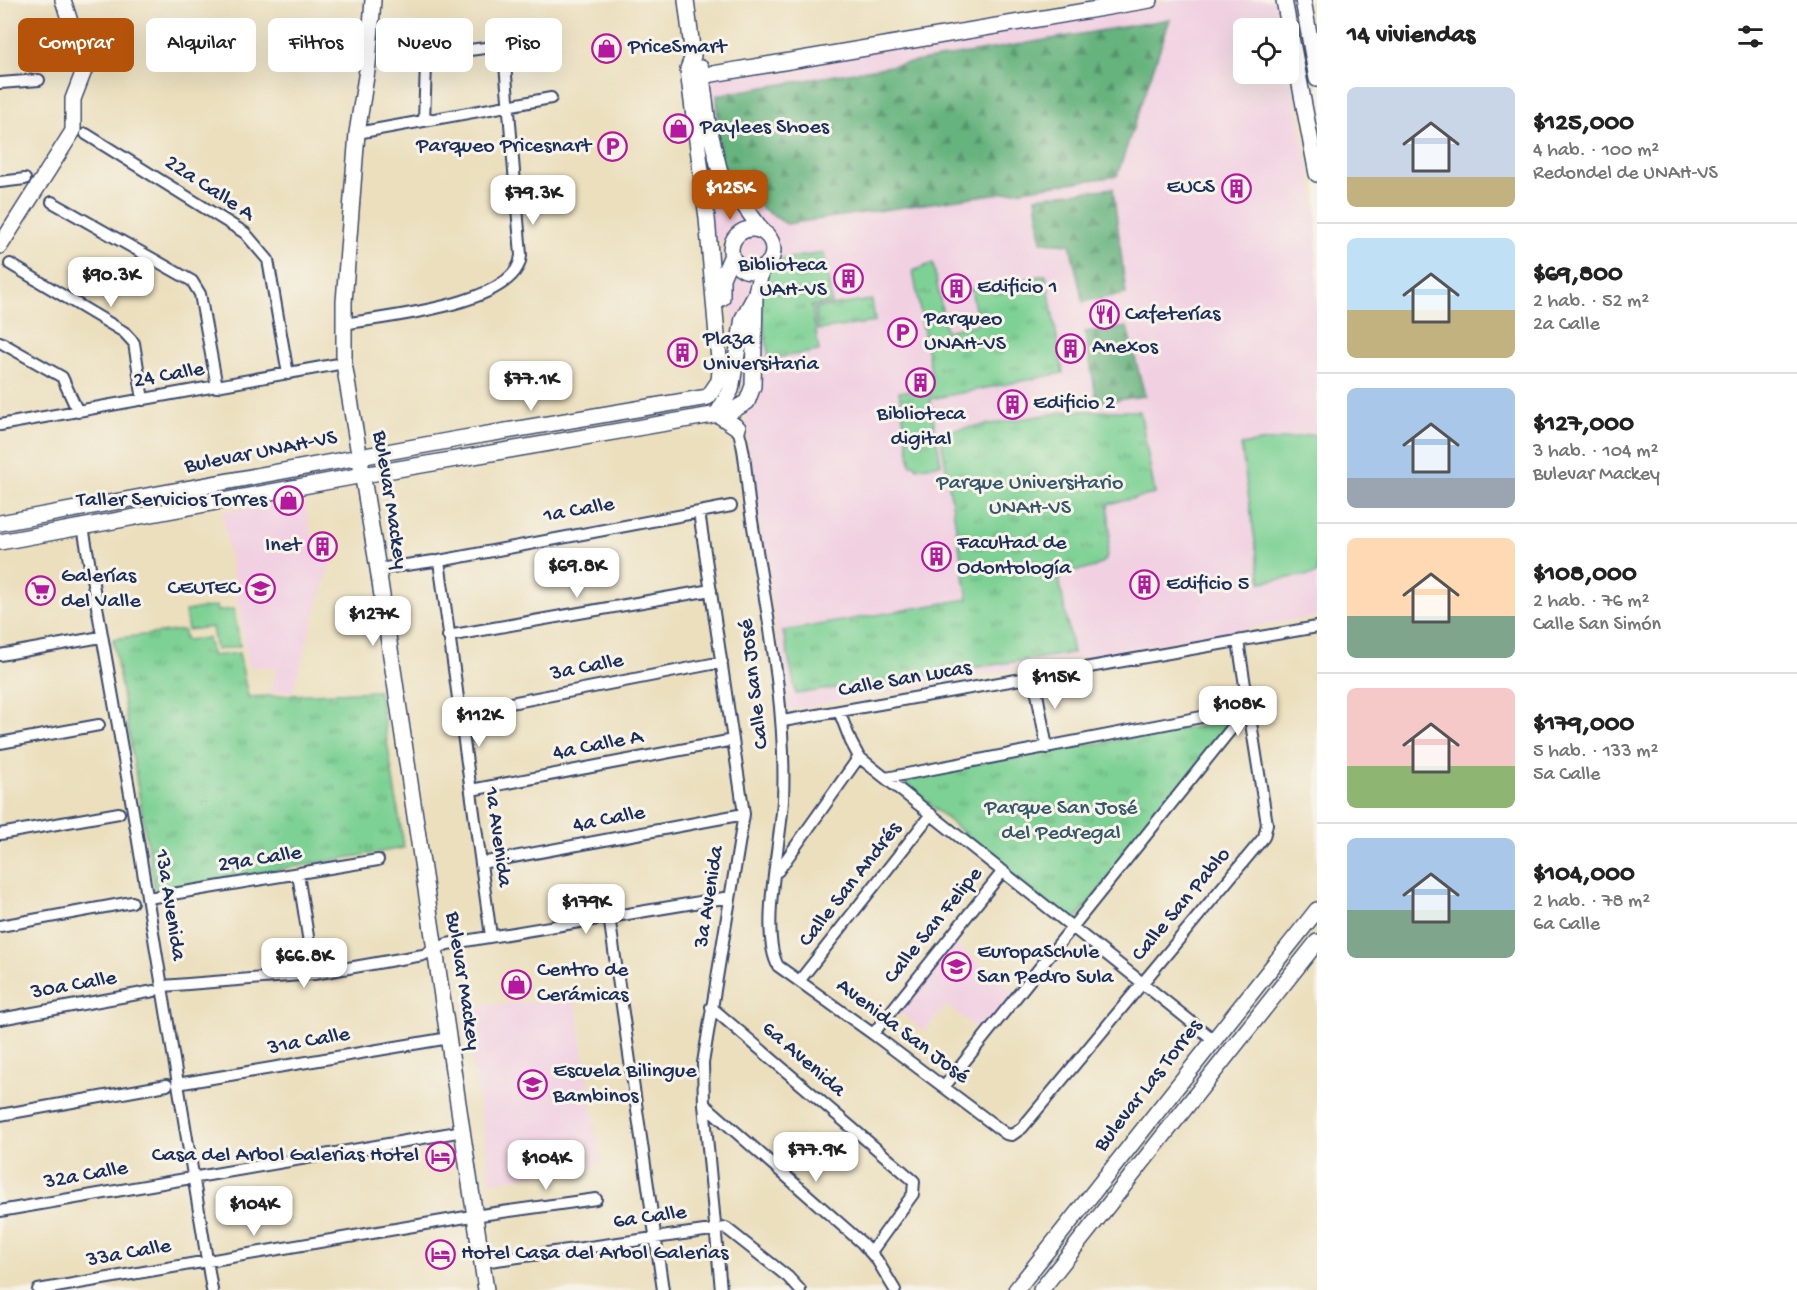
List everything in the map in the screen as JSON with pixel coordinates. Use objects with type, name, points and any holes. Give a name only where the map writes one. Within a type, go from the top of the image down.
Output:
[{"type":"main road","points":[[0,246],[73,131],[73,99],[85,68],[63,0]]},
{"type":"main road","name":"Bulevar Mackey","points":[[373,0],[368,64],[357,133],[343,324],[344,363],[378,569],[486,1290]]},
{"type":"main road","points":[[686,0],[695,69],[720,172],[770,240],[773,249],[772,257],[762,269],[755,296],[753,386],[747,402],[723,413]]},
{"type":"main road","points":[[1057,11],[1096,0]]},
{"type":"main road","points":[[695,69],[1057,11],[1150,0]]},
{"type":"main road","points":[[1273,0],[1285,18]]},
{"type":"main road","points":[[1290,18],[1294,1]]},
{"type":"main road","points":[[1294,1],[1302,44],[1316,72]]},
{"type":"main road","points":[[1294,1],[1316,72]]},
{"type":"main road","points":[[1299,63],[1302,44]]},
{"type":"main road","name":"Bulevar UNAH-VS","points":[[0,523],[360,457],[708,397],[719,381],[695,69]]},
{"type":"main road","points":[[1299,75],[1317,174]]},
{"type":"main road","points":[[707,218],[718,236],[732,250],[741,268],[751,271],[762,269]]},
{"type":"main road","points":[[715,316],[721,306],[722,278],[738,236],[747,230],[763,232]]},
{"type":"main road","points":[[723,413],[731,390],[743,318],[755,296]]},
{"type":"main road","points":[[723,413],[738,429]]},
{"type":"main road","name":"Bulevar UNAH-VS","points":[[0,542],[363,475],[723,413]]},
{"type":"main road","points":[[0,533],[22,529],[41,516]]},
{"type":"main road","name":"Bulevar Las Torres","points":[[1016,1290],[1317,910]]},
{"type":"main road","name":"Bulevar Las Torres","points":[[1041,1290],[1317,942]]},
{"type":"street","points":[[343,324],[463,302],[515,274],[521,255],[504,52],[499,48],[438,54],[426,65],[424,121]]},
{"type":"street","points":[[0,83],[39,80]]},
{"type":"street","points":[[357,133],[551,98]]},
{"type":"street","name":"22a Calle A","points":[[86,134],[245,233],[268,260],[288,374]]},
{"type":"street","points":[[0,182],[26,178]]},
{"type":"street","points":[[52,202],[192,281],[200,294],[217,387]]},
{"type":"street","points":[[10,264],[124,332],[134,343],[143,400]]},
{"type":"street","points":[[0,342],[62,377],[78,412]]},
{"type":"street","name":"24 Calle","points":[[0,425],[344,363]]},
{"type":"street","name":"Calle San José","points":[[738,429],[783,721],[783,800],[770,942],[772,955]]},
{"type":"street","name":"1a Calle","points":[[378,569],[436,563],[441,559],[749,503]]},
{"type":"street","name":"3a Avenida","points":[[699,512],[744,814],[703,1063],[704,1104],[722,1290]]},
{"type":"street","name":"13a Avenida","points":[[83,527],[148,898],[172,1085],[193,1176],[213,1290]]},
{"type":"street","name":"1a Avenida","points":[[436,563],[491,936]]},
{"type":"street","points":[[448,636],[711,590]]},
{"type":"street","name":"Calle San Lucas","points":[[783,721],[1317,627]]},
{"type":"street","points":[[0,655],[101,637]]},
{"type":"street","points":[[944,1087],[1071,925],[1248,708],[1238,641]]},
{"type":"street","name":"3a Calle","points":[[459,712],[722,662]]},
{"type":"street","points":[[1034,677],[1047,748]]},
{"type":"street","points":[[886,778],[1248,708]]},
{"type":"street","name":"Calle San Pablo","points":[[1012,1135],[1022,1128],[1264,837],[1267,824],[1248,708]]},
{"type":"street","points":[[840,711],[851,742],[859,756],[1214,1040]]},
{"type":"street","points":[[0,743],[99,725]]},
{"type":"street","name":"4a Calle A","points":[[471,790],[734,740]]},
{"type":"street","points":[[776,873],[859,756]]},
{"type":"street","points":[[0,834],[119,813]]},
{"type":"street","name":"4a Calle","points":[[481,863],[744,814]]},
{"type":"street","name":"Calle San Andrés","points":[[800,980],[932,814]]},
{"type":"street","name":"29a Calle","points":[[148,898],[378,860]]},
{"type":"street","name":"Calle San Felipe","points":[[873,1034],[1003,871]]},
{"type":"street","points":[[298,874],[314,974]]},
{"type":"street","name":"30a Calle","points":[[0,1019],[158,989],[314,974],[423,956],[447,944],[730,897]]},
{"type":"street","points":[[0,926],[132,902]]},
{"type":"street","points":[[609,916],[663,1290]]},
{"type":"street","name":"Avenida San José","points":[[772,955],[778,966],[1006,1134],[1012,1135]]},
{"type":"street","name":"6a Avenida","points":[[711,1007],[914,1181],[913,1194],[871,1252]]},
{"type":"street","name":"31a Calle","points":[[0,1115],[449,1038]]},
{"type":"street","points":[[704,1104],[871,1252],[895,1290]]},
{"type":"street","name":"32a Calle","points":[[0,1211],[463,1131]]},
{"type":"street","name":"33a Calle","points":[[38,1290],[475,1216],[596,1199]]},
{"type":"street","points":[[716,1228],[732,1231],[800,1290]]},
{"type":"street","name":"6a Calle","points":[[482,1262],[716,1228]]},
{"type":"shaded area","points":[[1175,0],[1276,0],[1279,18],[1233,18],[1233,84],[1292,84],[1317,213],[1317,616],[789,710],[756,497],[722,240],[712,240],[701,78]]},
{"type":"shaded area","name":"CEUTEC","points":[[298,498],[305,504],[312,536],[336,543],[293,691],[269,693],[278,667],[249,667],[222,511]]},
{"type":"shaded area","name":"EuropaSchule San Pedro Sula","points":[[950,940],[1015,992],[983,1033],[946,1005],[925,1031],[893,1008]]},
{"type":"shaded area","name":"Escuela Bilingue Bambinos","points":[[575,1000],[601,1164],[491,1182],[464,1006]]},
{"type":"green space","points":[[1170,19],[1117,176],[787,224],[768,212],[741,189],[726,170],[719,154],[717,95]]},
{"type":"green space","points":[[1113,188],[1126,294],[1083,302],[1070,244],[1041,242],[1036,197]]},
{"type":"green space","points":[[824,253],[832,303],[812,306],[819,351],[769,359],[754,263]]},
{"type":"green space","points":[[933,263],[946,331],[978,324],[971,289],[1046,275],[1063,373],[930,399],[941,464],[917,468],[915,464],[911,465],[899,392],[927,387],[930,395],[931,372],[913,271]]},
{"type":"green space","points":[[872,300],[875,322],[818,330],[815,308]]},
{"type":"green space","points":[[1127,327],[1145,396],[1097,403],[1085,332]]},
{"type":"green space","name":"Parque Universitario UNAH-VS","points":[[1070,411],[1140,411],[1155,494],[1108,504],[1110,533],[1106,560],[1093,568],[1058,573],[1073,653],[796,694],[783,631],[968,599],[940,432]]},
{"type":"green space","points":[[1317,434],[1317,574],[1261,582],[1241,445]]},
{"type":"green space","points":[[216,606],[217,611],[234,609],[240,646],[216,650],[212,627],[188,630],[185,611]]},
{"type":"green space","points":[[183,630],[186,640],[208,638],[212,656],[239,653],[248,697],[379,691],[404,848],[155,891],[113,639]]},
{"type":"green space","name":"Parque San José del Pedregal","points":[[1238,720],[1071,925],[897,776]]},
{"type":"place","name":"PriceSmart","points":[[607,48]]},
{"type":"place","name":"Paylees Shoes","points":[[679,128]]},
{"type":"place","name":"Parqueo Pricesnart","points":[[612,147]]},
{"type":"place","name":"EUCS","points":[[1236,188]]},
{"type":"place","name":"Biblioteca UAH-VS","points":[[848,279]]},
{"type":"place","name":"Edificio 1","points":[[956,288]]},
{"type":"place","name":"Cafeterías","points":[[1104,315]]},
{"type":"place","name":"Parqueo UNAH-VS","points":[[903,333]]},
{"type":"place","name":"Anexos","points":[[1071,348]]},
{"type":"place","name":"Plaza Universitaria","points":[[682,353]]},
{"type":"place","name":"Biblioteca digital","points":[[921,383]]},
{"type":"place","name":"Edificio 2","points":[[1012,404]]},
{"type":"place","name":"Taller Servicios Torres","points":[[288,501]]},
{"type":"place","name":"Inet","points":[[322,546]]},
{"type":"place","name":"Facultad de Odontología","points":[[936,557]]},
{"type":"place","name":"Edificio 5","points":[[1145,585]]},
{"type":"place","name":"CEUTEC","points":[[261,589]]},
{"type":"place","name":"Galerías del Valle","points":[[40,590]]},
{"type":"place","name":"EuropaSchule San Pedro Sula","points":[[956,966]]},
{"type":"place","name":"Centro de Cerámicas","points":[[516,984]]},
{"type":"place","name":"Escuela Bilingue Bambinos","points":[[532,1085]]},
{"type":"place","name":"Casa del Arbol Galerias Hotel","points":[[440,1156]]},
{"type":"place","name":"Hotel Casa del Arbol Galerias","points":[[440,1254]]}]
